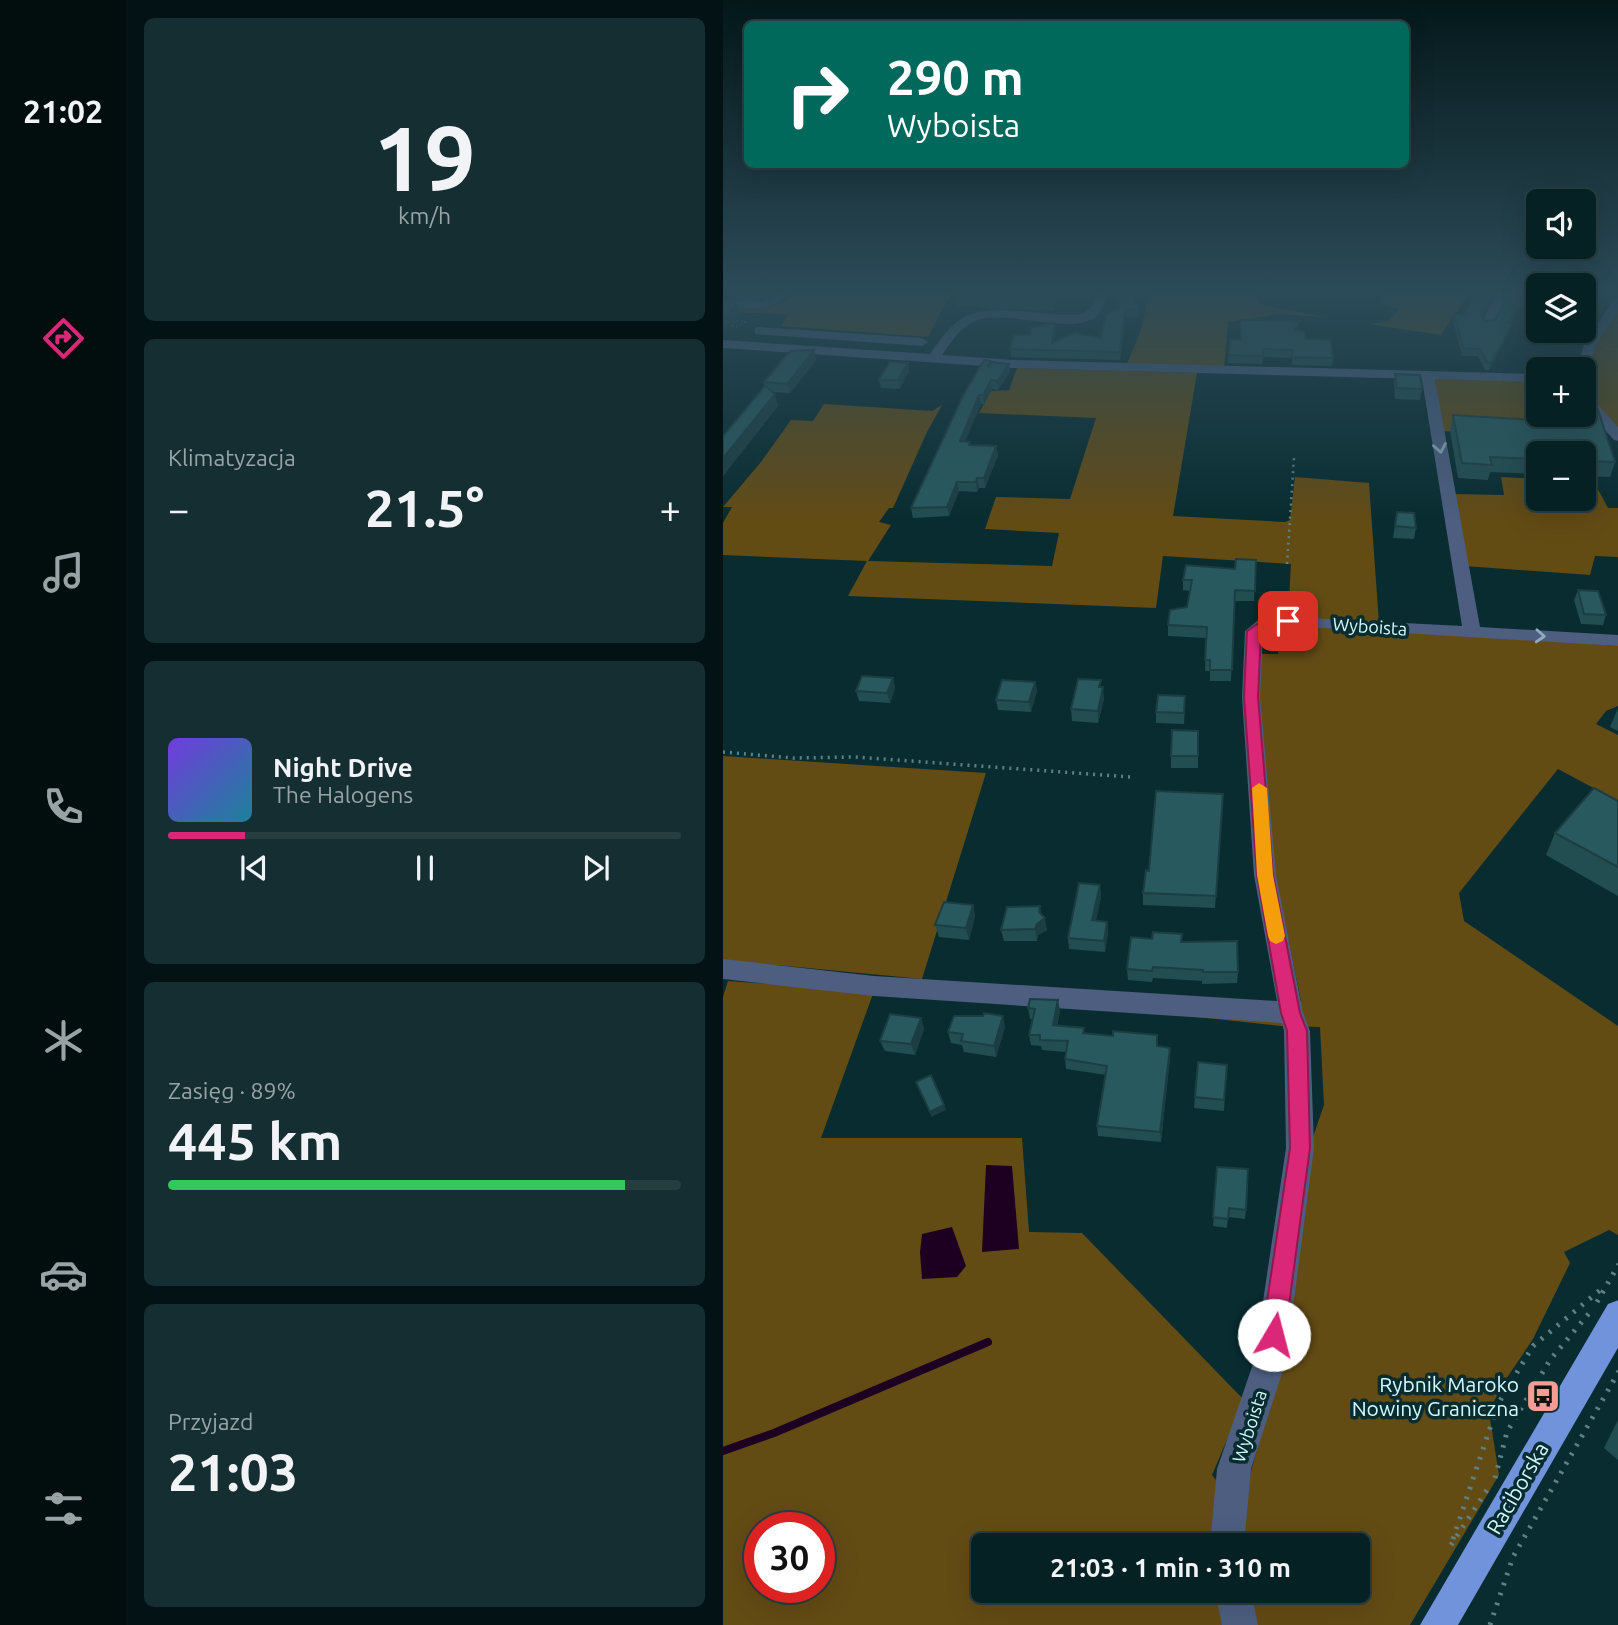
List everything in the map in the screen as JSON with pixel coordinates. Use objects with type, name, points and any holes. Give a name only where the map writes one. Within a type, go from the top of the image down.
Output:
[{"type":"main road","name":"Raciborska","points":[[1438,1625],[1613,1300]]},
{"type":"street","points":[[1203,370],[1526,378]]},
{"type":"street","points":[[1428,376],[1472,632]]},
{"type":"street","points":[[1596,412],[1618,437]]},
{"type":"street","name":"Wyboista","points":[[1228,1533],[1235,1469],[1270,1362],[1300,1148],[1297,1031],[1291,1013],[1265,875],[1251,697],[1254,631],[1268,621],[1288,621],[1618,641]]},
{"type":"street","points":[[723,969],[874,986],[1291,1013]]},
{"type":"street","points":[[1235,1603],[1240,1625]]},
{"type":"path","points":[[1287,564],[1294,458]]},
{"type":"path","points":[[723,752],[794,758],[855,757],[1131,777]]},
{"type":"path","points":[[1613,1300],[1618,1264]]},
{"type":"path","points":[[1613,1300],[1533,1346],[1498,1404],[1451,1545],[1495,1477],[1507,1432],[1550,1360],[1593,1310],[1613,1300]]},
{"type":"path","points":[[1490,1625],[1513,1557],[1618,1371]]},
{"type":"shaded area","points":[[1016,370],[1197,373],[1173,516],[1285,522],[1290,520],[1295,477],[1369,483],[1379,623],[1288,617],[1291,564],[1163,556],[1156,608],[848,596],[867,561],[723,555],[723,523],[732,507],[723,507],[761,462],[791,420],[813,421],[824,404],[932,411],[942,405],[893,508],[889,508],[879,522],[891,525],[868,561],[1052,566],[1059,533],[985,529],[996,497],[1070,499],[1096,418],[979,413],[991,391],[1009,390]]},
{"type":"shaded area","points":[[1596,370],[1618,370],[1618,438],[1596,413]]},
{"type":"shaded area","points":[[1435,379],[1526,381],[1526,427],[1557,427],[1553,436],[1441,431]]},
{"type":"shaded area","points":[[1501,477],[1526,478],[1526,511],[1596,511],[1596,486],[1608,508],[1618,508],[1618,557],[1595,556],[1590,575],[1465,566],[1452,494],[1504,495]]},
{"type":"shaded area","points":[[1279,626],[1476,635],[1618,646],[1618,706],[1606,711],[1596,724],[1618,735],[1618,801],[1558,769],[1459,893],[1464,921],[1618,1026],[1618,1235],[1609,1230],[1564,1252],[1570,1263],[1533,1339],[1502,1385],[1489,1412],[1499,1475],[1410,1625],[723,1625],[723,997],[728,981],[874,991],[821,1138],[1022,1138],[1029,1232],[1082,1233],[1244,1400],[1212,1475],[1240,1510],[1274,1390],[1305,1160],[1324,1105],[1320,1027],[1281,1026],[1151,1012],[1301,1001],[1276,880],[1263,787],[1258,654],[1278,654]]},
{"type":"shaded area","points":[[723,756],[986,773],[922,979],[776,965],[723,963]]},
{"type":"shaded area","points":[[986,1165],[1012,1166],[1019,1249],[982,1252]]},
{"type":"shaded area","points":[[952,1227],[966,1266],[957,1277],[922,1279],[922,1234]]},
{"type":"building","points":[[774,370],[798,370],[787,384],[764,382]]},
{"type":"building","points":[[885,370],[904,370],[898,380],[879,380]]},
{"type":"building","points":[[978,370],[1005,370],[997,381],[991,380],[983,395],[979,395],[960,441],[970,442],[969,445],[996,446],[984,478],[977,478],[976,482],[957,482],[947,507],[911,508],[963,396]]},
{"type":"building","points":[[1395,374],[1420,375],[1422,389],[1397,388]]},
{"type":"building","points":[[765,386],[775,394],[723,458],[723,436]]},
{"type":"building","points":[[1597,407],[1615,462],[1596,461],[1596,441],[1526,441],[1526,458],[1490,457],[1492,465],[1462,463],[1453,415],[1526,420],[1526,427],[1596,427]]},
{"type":"building","points":[[1397,512],[1414,513],[1416,528],[1395,526]]},
{"type":"building","points":[[1236,559],[1256,560],[1255,591],[1235,590],[1232,670],[1210,670],[1210,660],[1205,660],[1207,627],[1168,625],[1170,610],[1187,607],[1192,580],[1183,580],[1186,565],[1235,569]]},
{"type":"building","points":[[1578,590],[1598,591],[1606,615],[1584,614]]},
{"type":"building","points":[[862,676],[893,678],[887,693],[856,691]]},
{"type":"building","points":[[1078,679],[1101,680],[1099,687],[1103,687],[1098,711],[1071,709]]},
{"type":"building","points":[[1002,680],[1035,682],[1029,702],[996,700]]},
{"type":"building","points":[[1158,695],[1185,696],[1184,713],[1156,712]]},
{"type":"building","points":[[1172,730],[1198,731],[1198,756],[1171,756]]},
{"type":"building","points":[[1594,788],[1618,801],[1618,867],[1555,833]]},
{"type":"building","points":[[1156,791],[1223,794],[1216,896],[1143,893],[1146,870],[1149,871]]},
{"type":"building","points":[[1079,883],[1100,885],[1092,920],[1107,922],[1104,941],[1068,938]]},
{"type":"building","points":[[944,902],[973,905],[966,928],[935,925]]},
{"type":"building","points":[[1040,906],[1039,912],[1045,918],[1035,929],[1001,930],[1007,907]]},
{"type":"building","points":[[1153,932],[1182,934],[1181,942],[1237,941],[1238,972],[1153,967],[1152,971],[1127,969],[1131,937],[1152,939]]},
{"type":"building","points":[[1030,999],[1058,1000],[1053,1025],[1084,1028],[1083,1033],[1113,1036],[1113,1031],[1157,1035],[1157,1046],[1170,1048],[1160,1132],[1097,1126],[1107,1066],[1065,1059],[1068,1041],[1040,1040],[1040,1035],[1029,1035],[1035,1009],[1028,1008]]},
{"type":"building","points":[[984,1013],[1003,1016],[994,1046],[961,1041],[963,1034],[948,1032],[954,1016],[983,1016]]},
{"type":"building","points":[[890,1014],[921,1018],[911,1044],[880,1041]]},
{"type":"building","points":[[1198,1062],[1227,1065],[1224,1100],[1195,1097]]},
{"type":"building","points":[[931,1075],[944,1105],[930,1112],[916,1082]]},
{"type":"building","points":[[1217,1167],[1248,1169],[1246,1210],[1229,1208],[1228,1219],[1213,1217]]},
{"type":"waterway","points":[[723,1451],[774,1433],[988,1342]]},
{"type":"slow traffic","points":[[1259,788],[1265,875],[1276,936]]},
{"type":"place","name":"Rybnik Maroko Nowiny Graniczna","points":[[1543,1396]]},
{"type":"route","points":[[1274,1335],[1300,1148],[1297,1031],[1291,1013],[1265,875],[1251,697],[1254,631],[1268,621],[1288,621]]}]
